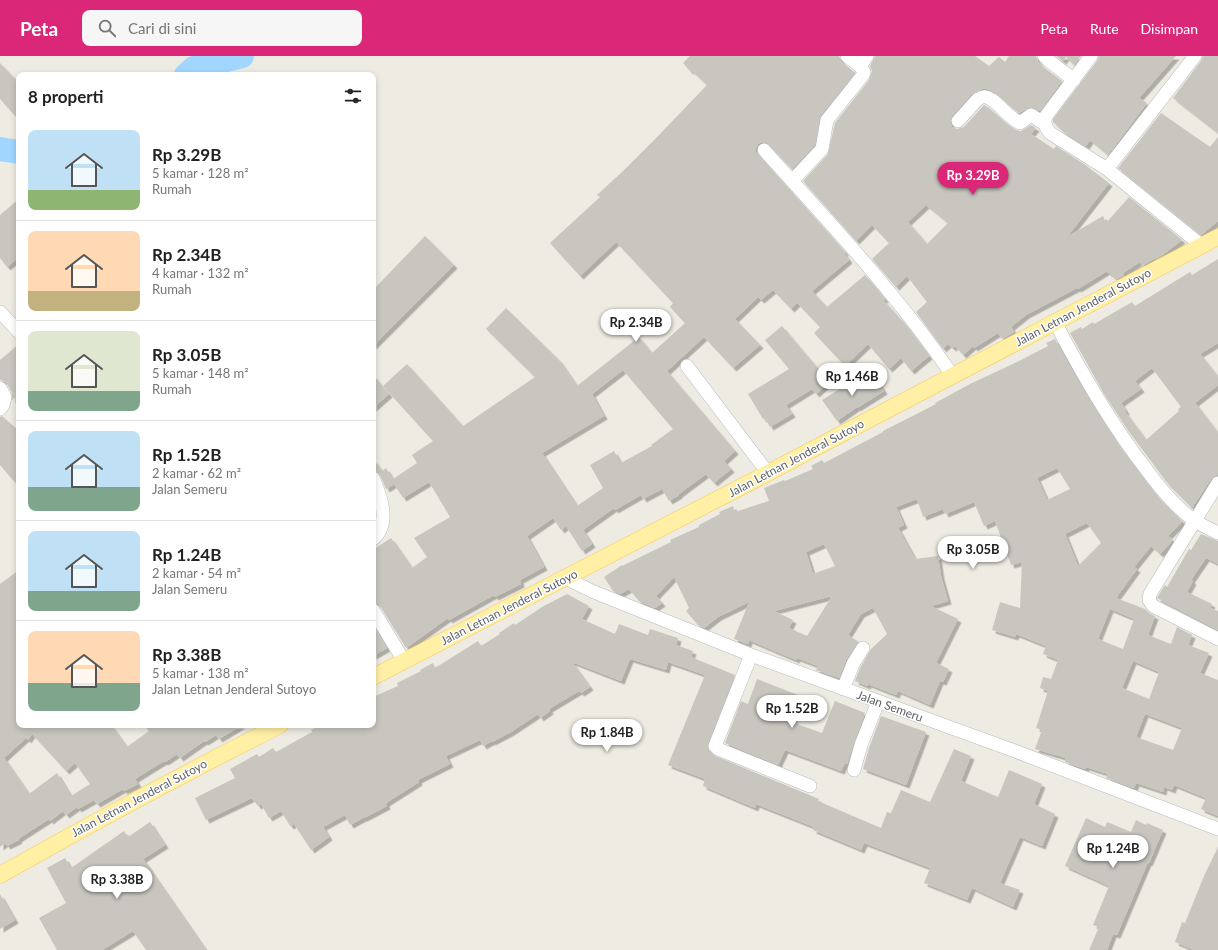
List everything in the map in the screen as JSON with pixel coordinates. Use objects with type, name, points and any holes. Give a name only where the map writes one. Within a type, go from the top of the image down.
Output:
[{"type":"main road","name":"Jalan Letnan Jenderal Sutoyo","points":[[376,675],[768,473],[952,375],[1218,237]]},
{"type":"main road","name":"Jalan Letnan Jenderal Sutoyo","points":[[0,875],[93,822],[274,728]]},
{"type":"street","points":[[792,181],[822,149],[827,120],[863,75],[864,61],[847,56]]},
{"type":"street","points":[[1044,56],[1074,80]]},
{"type":"street","points":[[1091,56],[1046,116],[1045,124],[1047,129],[1107,169],[1201,246]]},
{"type":"street","points":[[1107,169],[1195,56]]},
{"type":"street","points":[[958,121],[977,100],[986,97],[991,99],[1014,120],[1020,122],[1031,115],[1045,124]]},
{"type":"street","points":[[764,150],[874,274],[928,340],[952,375]]},
{"type":"street","points":[[0,312],[16,329]]},
{"type":"street","points":[[1055,322],[1084,377],[1125,442],[1163,491],[1186,514],[1218,533]]},
{"type":"street","points":[[687,366],[768,473]]},
{"type":"street","points":[[0,388],[5,397],[3,406],[0,409]]},
{"type":"street","points":[[1218,483],[1150,594],[1149,602],[1153,606],[1218,639]]},
{"type":"street","points":[[376,487],[381,502],[383,523],[379,533],[376,536]]},
{"type":"street","name":"Jalan Semeru","points":[[565,578],[594,592],[751,655],[1015,751],[1218,829]]},
{"type":"street","points":[[376,615],[404,661]]},
{"type":"street","points":[[843,689],[853,664],[863,648]]},
{"type":"street","points":[[751,655],[715,746],[718,749],[810,786]]},
{"type":"street","points":[[854,770],[861,745],[878,702]]},
{"type":"building","points":[[690,56],[839,56],[842,62],[855,73],[821,115],[815,145],[792,169],[767,143],[762,142],[758,144],[756,152],[845,252],[844,253],[849,260],[812,291],[827,307],[865,275],[885,299],[883,300],[904,323],[929,356],[911,371],[901,358],[889,369],[868,344],[845,366],[814,333],[820,327],[797,303],[791,309],[773,290],[761,300],[758,297],[735,319],[760,345],[733,368],[704,337],[667,371],[735,451],[724,461],[731,469],[714,483],[706,474],[669,501],[662,489],[643,499],[641,495],[615,510],[614,508],[583,530],[592,544],[582,551],[566,526],[561,530],[553,518],[527,536],[544,567],[520,580],[521,584],[495,597],[494,595],[449,620],[448,618],[406,648],[380,606],[376,603],[376,548],[391,538],[412,568],[427,557],[414,538],[450,517],[429,482],[403,498],[394,484],[386,489],[380,475],[376,471],[376,463],[382,471],[386,468],[393,479],[417,463],[412,455],[433,441],[383,386],[407,364],[463,426],[535,377],[486,329],[506,308],[559,360],[577,386],[639,337],[652,353],[685,323],[670,307],[673,303],[616,242],[580,276],[550,243],[600,197],[597,195],[659,135],[707,85],[691,70],[690,71],[683,63]],"holes":[[[623,370],[673,429],[651,445],[652,446],[621,463],[614,451],[590,465],[603,488],[577,506],[542,453],[604,416],[592,394]]]},
{"type":"building","points":[[875,56],[975,56],[989,66],[999,57],[1005,62],[1009,56],[1036,56],[1042,66],[1062,81],[1040,111],[1030,107],[1019,113],[994,92],[987,89],[982,89],[971,95],[952,116],[950,120],[952,127],[957,129],[964,127],[984,105],[1016,130],[1021,131],[1031,125],[1036,128],[1031,134],[1054,149],[1056,146],[1084,164],[1109,183],[1067,237],[1103,216],[1106,223],[1129,197],[1182,240],[1161,256],[1142,266],[1140,262],[1123,273],[1124,275],[1115,280],[1111,273],[1109,274],[1107,271],[1078,289],[1077,288],[1026,315],[1011,327],[1014,332],[1002,339],[998,333],[974,348],[973,346],[963,355],[955,346],[953,348],[948,344],[943,349],[916,312],[927,302],[907,276],[896,287],[872,259],[889,243],[872,225],[856,241],[803,181],[828,154],[835,123],[869,80],[872,71],[870,66]],"holes":[[[926,205],[948,223],[927,244],[908,222]]]},
{"type":"building","points":[[1056,56],[1081,56],[1074,65],[1066,57],[1063,61]]},
{"type":"building","points":[[1099,56],[1176,56],[1139,98],[1147,103],[1108,155],[1090,140],[1086,146],[1065,133],[1053,122],[1053,119],[1097,61]]},
{"type":"building","points":[[1203,56],[1218,56],[1218,133],[1173,98],[1201,61]]},
{"type":"building","points":[[0,63],[16,80],[16,117],[0,99]]},
{"type":"building","points":[[1161,113],[1210,147],[1218,137],[1218,221],[1201,235],[1118,168]]},
{"type":"building","points":[[16,202],[16,260],[7,267],[0,258],[0,215]]},
{"type":"building","points":[[425,236],[454,265],[376,343],[376,287]]},
{"type":"building","points":[[1218,259],[1218,343],[1200,354],[1218,377],[1218,385],[1195,403],[1218,433],[1218,474],[1211,479],[1192,508],[1168,484],[1127,429],[1104,394],[1070,333],[1081,327],[1082,329],[1093,322],[1094,324],[1132,302],[1135,306],[1190,272],[1192,275]],"holes":[[[1152,368],[1181,407],[1178,409],[1179,411],[1146,440],[1125,412],[1126,411],[1121,403],[1141,389],[1135,381]]]},
{"type":"building","points":[[782,326],[829,382],[816,394],[812,389],[786,405],[792,414],[770,427],[765,418],[763,419],[748,394],[789,369],[765,340]]},
{"type":"building","points":[[1055,339],[1079,383],[1114,439],[1156,495],[1182,521],[1168,536],[1173,540],[1160,554],[1151,546],[1134,567],[1137,569],[1116,598],[1145,609],[1155,616],[1148,635],[1171,644],[1177,627],[1192,635],[1188,645],[1209,653],[1200,673],[1218,680],[1218,816],[1201,809],[1206,798],[1174,785],[1172,790],[1164,787],[1163,792],[1136,783],[1134,788],[1106,778],[1108,774],[1086,767],[1085,769],[1082,768],[1065,762],[1066,758],[1035,749],[1042,730],[1036,728],[1048,691],[1040,688],[1043,677],[1051,679],[1058,660],[1043,654],[1046,646],[1016,634],[1015,637],[992,630],[1000,602],[1020,608],[1022,562],[1011,565],[995,521],[984,526],[974,502],[945,514],[943,509],[923,517],[917,499],[896,507],[904,525],[898,528],[915,559],[938,556],[941,576],[948,601],[931,606],[958,619],[936,663],[949,669],[943,682],[940,681],[930,705],[898,691],[896,695],[868,684],[867,686],[855,681],[860,668],[871,649],[887,634],[873,608],[861,614],[848,635],[859,642],[846,660],[839,678],[816,670],[818,666],[797,658],[796,660],[749,640],[748,644],[734,639],[749,602],[718,617],[704,628],[698,625],[686,611],[689,608],[674,577],[656,596],[662,603],[655,608],[639,601],[629,589],[620,594],[613,591],[604,577],[622,565],[699,527],[699,525],[720,514],[719,512],[733,506],[735,512],[769,501],[764,488],[813,469],[811,466],[822,460],[824,463],[936,404],[935,403],[970,384],[1048,346],[1046,343]],"holes":[[[1057,468],[1070,489],[1047,500],[1037,478]],[[1087,523],[1101,543],[1078,566],[1065,534]],[[824,544],[835,566],[813,574],[806,552]],[[832,596],[807,636],[789,628],[793,620],[774,611]],[[1110,609],[1134,619],[1123,649],[1098,639]],[[1133,661],[1159,672],[1149,699],[1122,688]],[[1145,714],[1182,728],[1173,750],[1136,737]]]},
{"type":"building","points":[[16,347],[16,397],[12,400],[12,393],[7,384],[0,380],[0,360]]},
{"type":"building","points":[[863,375],[868,383],[876,378],[884,391],[837,421],[822,400]]},
{"type":"building","points":[[376,379],[389,394],[376,405]]},
{"type":"building","points":[[2,416],[16,428],[16,484],[0,465],[0,417]]},
{"type":"building","points":[[1201,534],[1218,541],[1218,564],[1206,558],[1191,580],[1193,581],[1187,592],[1212,604],[1210,608],[1218,611],[1218,630],[1157,598],[1165,585],[1167,587],[1189,549],[1191,550]]},
{"type":"building","points":[[16,572],[16,728],[113,728],[127,747],[149,731],[146,728],[237,728],[219,739],[216,735],[205,742],[204,741],[180,758],[177,754],[165,762],[164,761],[135,779],[138,784],[124,791],[123,789],[97,804],[94,800],[78,809],[77,807],[66,815],[63,811],[50,821],[49,819],[18,839],[19,840],[7,846],[5,843],[0,847],[0,584]],"holes":[[[32,734],[66,771],[75,763],[90,784],[71,796],[57,773],[29,794],[4,758],[26,738],[28,740]]]},
{"type":"building","points":[[567,594],[589,606],[582,619],[615,634],[619,624],[648,635],[650,629],[678,638],[676,645],[693,651],[691,657],[735,675],[708,743],[707,748],[713,755],[819,799],[818,801],[881,828],[887,812],[891,813],[901,790],[930,802],[954,749],[971,756],[961,781],[998,797],[1009,770],[1042,784],[1034,804],[1055,814],[1042,846],[1020,837],[1000,883],[1020,890],[1013,907],[972,888],[967,900],[924,883],[930,868],[864,843],[861,850],[813,830],[814,827],[756,804],[755,808],[703,786],[705,779],[668,765],[705,675],[668,662],[666,670],[630,659],[621,681],[572,662],[590,687],[581,693],[579,691],[549,709],[550,711],[540,718],[538,714],[511,732],[492,742],[483,746],[480,740],[446,756],[450,764],[418,780],[419,782],[386,803],[387,806],[350,825],[345,815],[323,827],[329,837],[311,850],[294,824],[290,826],[281,811],[269,818],[261,804],[258,806],[252,798],[206,820],[195,798],[235,778],[230,769],[257,754],[259,757],[273,748],[276,752],[312,732],[311,730],[315,728],[376,728],[376,696],[398,686],[397,683],[433,663],[435,668],[478,641],[481,646],[514,623],[515,625],[542,607]]},
{"type":"building","points":[[376,630],[387,648],[376,654]]},
{"type":"building","points":[[757,679],[803,697],[793,720],[795,721],[794,723],[822,733],[835,701],[865,713],[847,764],[845,763],[841,771],[785,750],[778,765],[725,743],[741,701],[748,704]]},
{"type":"building","points":[[881,716],[926,732],[906,785],[863,769]]},
{"type":"building","points":[[1086,818],[1105,827],[1107,822],[1131,832],[1136,820],[1146,825],[1147,823],[1163,830],[1117,935],[1113,934],[1107,950],[1089,950],[1099,927],[1093,925],[1109,886],[1065,866]]},
{"type":"building","points":[[150,822],[165,845],[143,859],[206,950],[146,950],[133,931],[102,950],[57,950],[39,918],[66,903],[47,868],[65,858],[71,868],[124,831],[128,837]]},
{"type":"building","points":[[1218,847],[1218,950],[1194,950],[1175,942],[1182,922],[1185,923],[1204,876]]},
{"type":"building","points":[[0,894],[15,920],[0,929]]},
{"type":"waterway","points":[[189,72],[194,68],[242,56]]},
{"type":"waterway","points":[[0,149],[16,152]]}]
